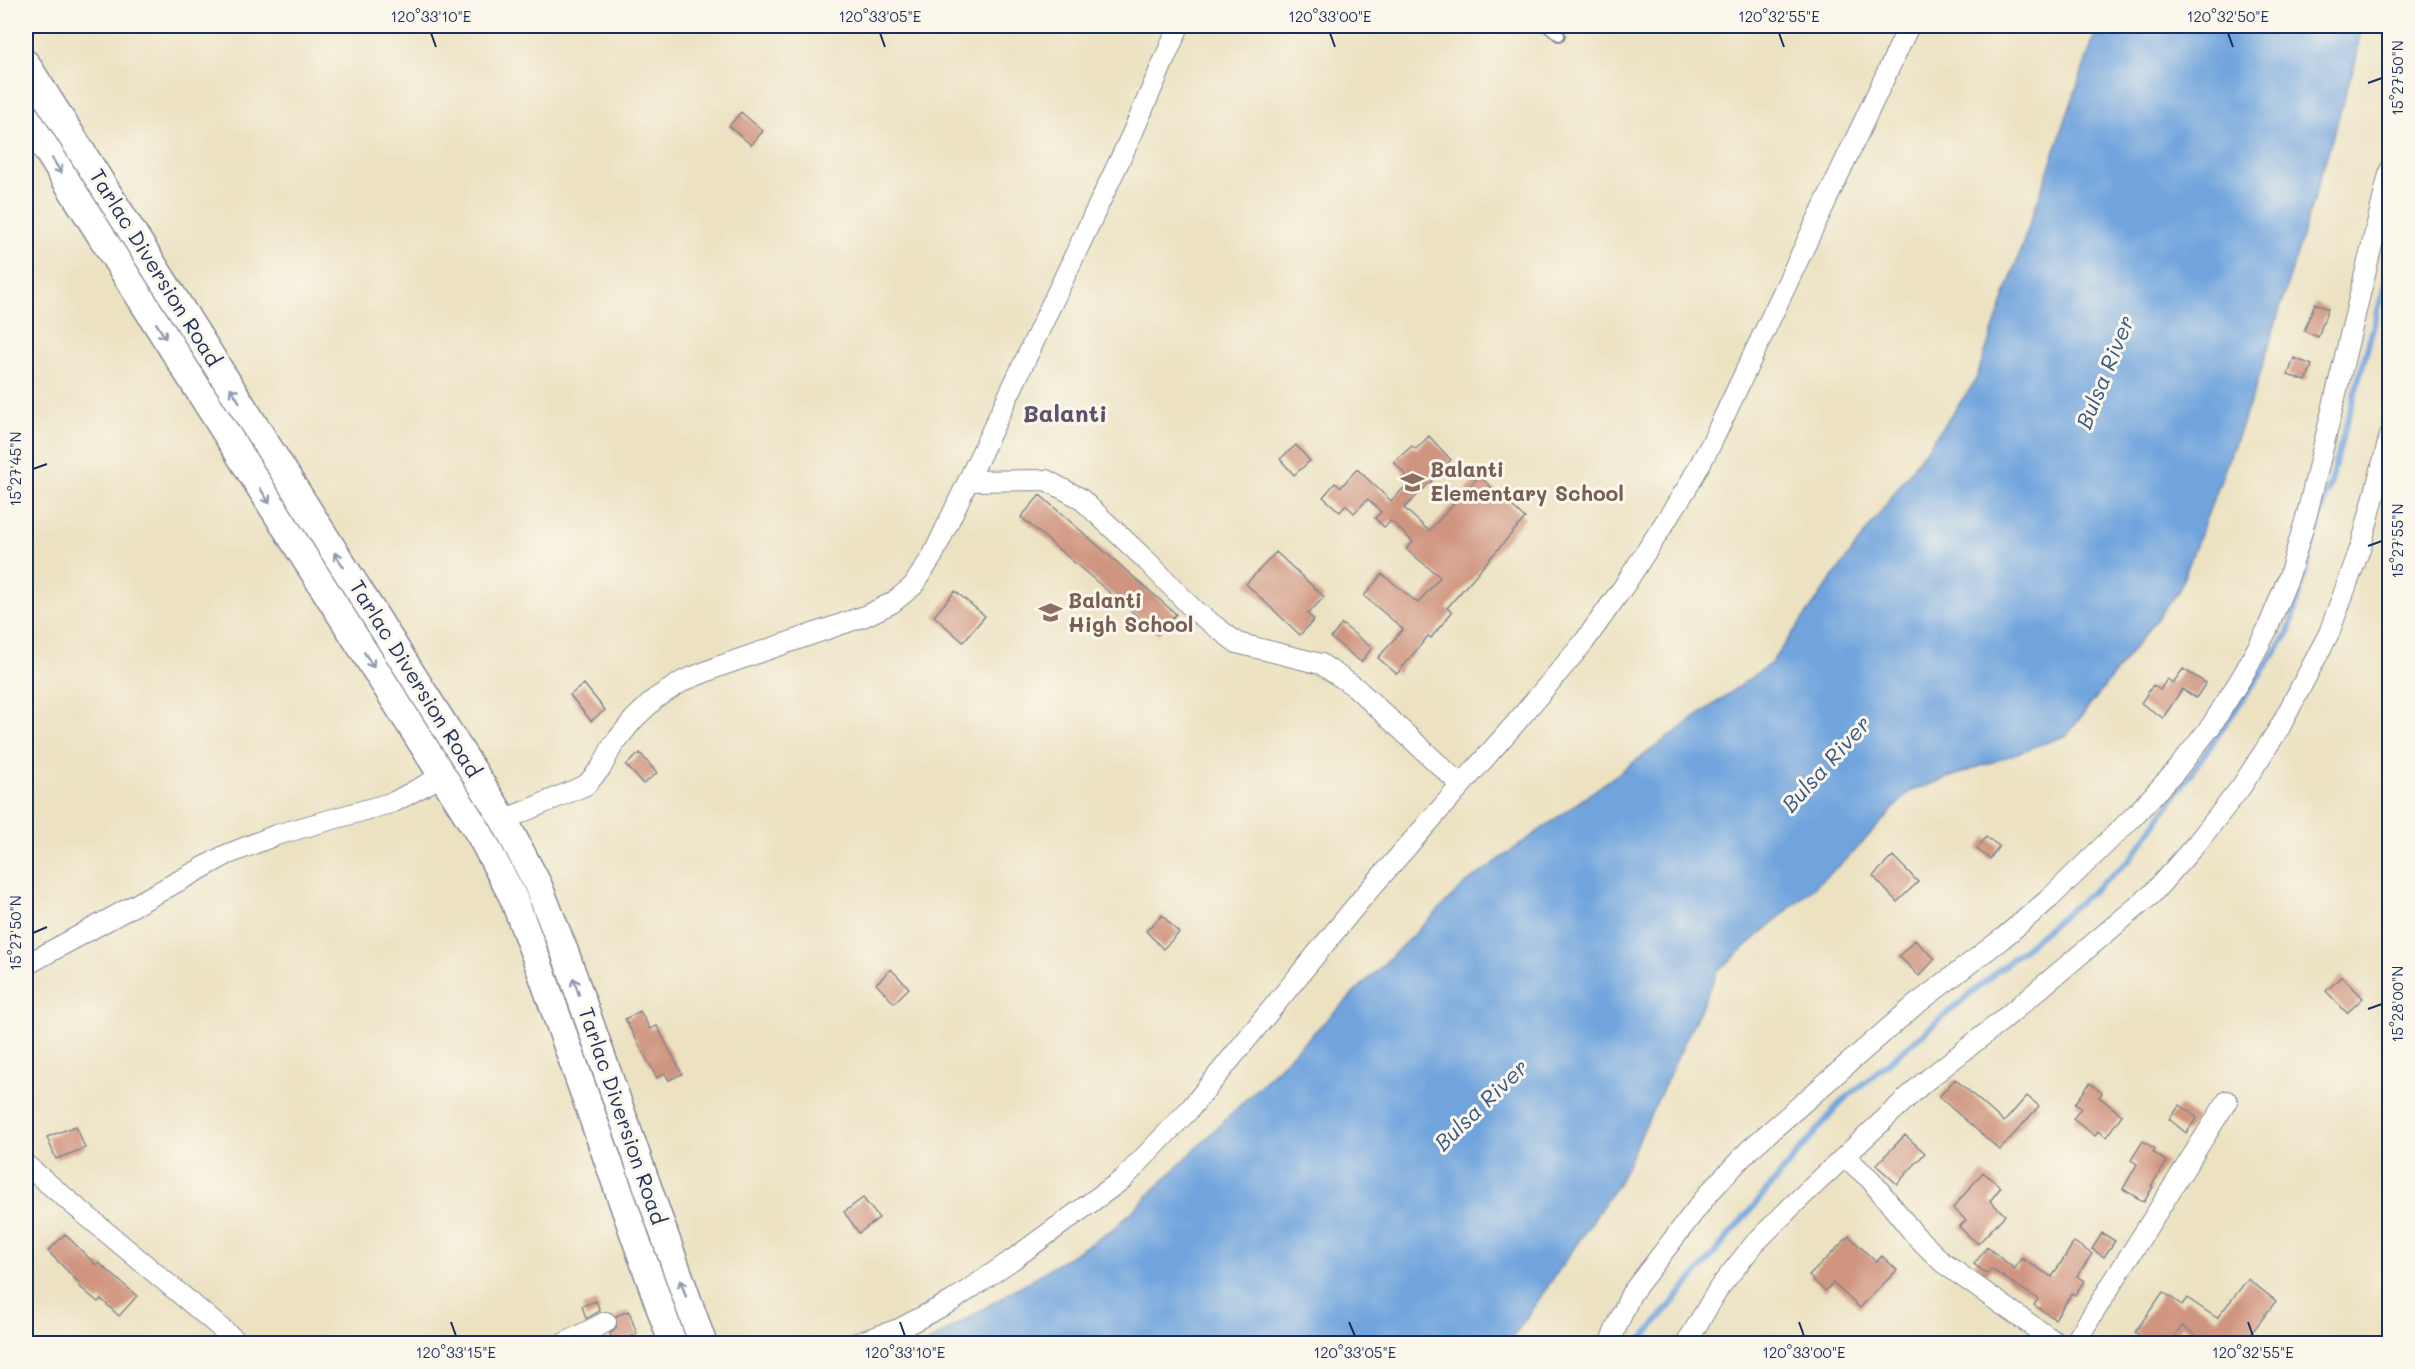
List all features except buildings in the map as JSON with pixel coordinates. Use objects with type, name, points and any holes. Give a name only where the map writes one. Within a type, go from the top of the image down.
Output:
[{"type":"main road","name":"Tarlac Diversion Road","points":[[26,64],[504,820],[538,885],[565,953],[703,1344]]},
{"type":"main road","name":"Tarlac Diversion Road","points":[[26,117],[480,835],[513,897],[673,1344]]},
{"type":"main road","points":[[442,776],[466,761]]},
{"type":"main road","points":[[480,835],[504,820]]},
{"type":"street","points":[[504,820],[586,785],[601,768],[613,745],[634,718],[656,698],[682,681],[865,616],[892,603],[913,585],[933,555],[1132,134],[1179,26]]},
{"type":"street","points":[[855,1344],[899,1329],[952,1301],[1124,1179],[1189,1110],[1363,897],[1584,642],[1624,586],[1687,488],[1711,444],[1909,26]]},
{"type":"street","points":[[1609,1344],[1631,1294],[1708,1194],[1749,1150],[1914,1006],[2003,938],[2050,898],[2132,818],[2174,772],[2211,726],[2243,675],[2267,630],[2289,576],[2307,514],[2390,170]]},
{"type":"street","points":[[1686,1344],[1719,1288],[1755,1243],[1922,1084],[2152,894],[2197,843],[2241,787],[2280,727],[2330,633],[2361,546],[2390,435]]},
{"type":"street","points":[[968,481],[1046,480],[1080,498],[1147,561],[1194,610],[1237,643],[1321,664],[1355,687],[1461,785]]},
{"type":"street","points":[[26,965],[226,855],[276,835],[394,802],[442,776]]},
{"type":"street","points":[[2074,1344],[2227,1101]]},
{"type":"street","points":[[1845,1156],[1870,1179],[1915,1235],[1942,1262],[2058,1344]]},
{"type":"street","points":[[26,1165],[240,1344]]},
{"type":"street","points":[[563,1344],[606,1322]]},
{"type":"lane","points":[[1548,26],[1559,35]]},
{"type":"water","name":"Bulsa River","points":[[2098,26],[2361,26],[2356,60],[2257,384],[2179,590],[2067,735],[1909,792],[1854,852],[1718,971],[1619,1182],[1509,1343],[927,1343],[1113,1230],[1464,885],[1771,663],[1975,382]]},
{"type":"waterway","points":[[1638,1344],[1840,1103],[2131,859],[2288,634],[2390,267]]},
{"type":"place","name":"Balanti Elementary School","points":[[1412,482]]},
{"type":"place","name":"Balanti High School","points":[[1050,613]]},
{"type":"district","name":"Balanti","points":[[1065,414]]}]
